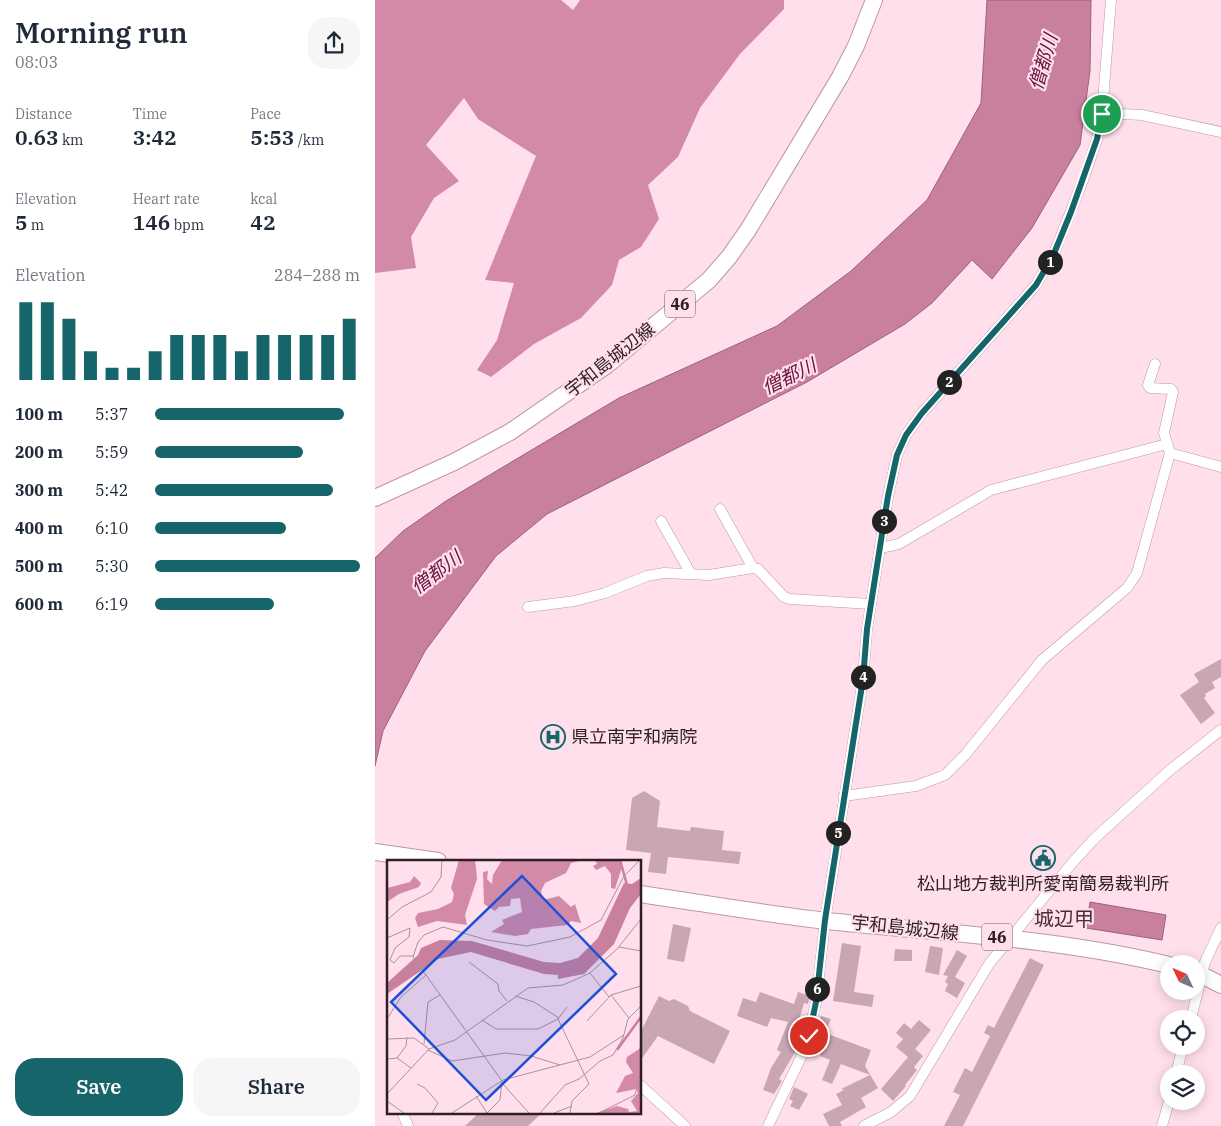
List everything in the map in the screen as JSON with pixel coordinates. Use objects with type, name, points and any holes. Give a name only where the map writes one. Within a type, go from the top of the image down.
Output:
[{"type":"main road","name":"宇和島城辺線","points":[[375,498],[454,462],[510,432],[607,364],[709,280],[729,257],[748,230],[840,77],[856,46],[874,0]]},
{"type":"main road","points":[[375,852],[428,860]]},
{"type":"main road","name":"宇和島城辺線","points":[[641,894],[825,920],[1009,939],[1121,954],[1160,963]]},
{"type":"street","points":[[768,1126],[803,1053],[809,1036],[816,1002],[825,920],[863,679],[871,604],[897,455],[906,435],[922,413],[1036,285],[1053,256],[1097,139],[1102,114],[1111,0]]},
{"type":"street","points":[[1102,114],[1142,115],[1221,132]]},
{"type":"street","points":[[844,796],[917,786],[945,775],[965,755],[1042,660],[1127,588],[1137,573],[1168,448],[1164,433],[1173,392],[1171,389],[1150,388],[1148,384],[1155,364]]},
{"type":"street","points":[[880,548],[899,544],[991,490],[1168,448],[1221,467]]},
{"type":"street","points":[[720,509],[753,568]]},
{"type":"street","points":[[661,522],[691,574]]},
{"type":"street","points":[[528,607],[575,601],[605,593],[647,576],[664,573],[709,575],[753,568],[758,569],[785,597],[790,599],[871,604]]},
{"type":"street","points":[[864,1126],[891,1112],[910,1096],[989,964],[1095,838],[1169,770],[1221,730]]},
{"type":"street","points":[[1195,1010],[1211,977],[1221,928]]},
{"type":"street","points":[[641,1086],[685,1126]]},
{"type":"street","points":[[1162,1126],[1166,1110]]},
{"type":"street","points":[[403,1114],[408,1126]]},
{"type":"shaded area","points":[[375,0],[561,0],[573,10],[580,0],[784,0],[784,9],[740,54],[700,108],[678,157],[648,185],[659,219],[641,247],[619,260],[612,285],[581,318],[534,344],[491,377],[477,370],[497,340],[514,283],[485,280],[536,156],[478,119],[464,98],[426,145],[459,181],[434,198],[411,237],[416,268],[375,273]]},
{"type":"water","name":"僧都川","points":[[987,0],[1091,0],[1090,71],[1080,145],[1032,228],[992,279],[972,260],[932,303],[905,324],[807,382],[547,514],[496,556],[425,651],[383,731],[375,766],[375,558],[403,531],[446,501],[619,398],[777,326],[851,271],[927,200],[981,103]]},
{"type":"water","points":[[1090,902],[1166,915],[1162,940],[1086,928]]},
{"type":"building","points":[[1221,659],[1221,677],[1212,682],[1215,688],[1205,694],[1204,698],[1215,713],[1201,724],[1180,695],[1199,682],[1194,674]]},
{"type":"building","points":[[644,791],[660,801],[657,827],[690,831],[691,827],[724,831],[722,850],[741,852],[739,864],[668,857],[666,874],[648,872],[651,853],[626,850],[632,798]]},
{"type":"building","points":[[673,924],[691,928],[684,962],[667,959]]},
{"type":"building","points":[[842,943],[861,946],[854,992],[874,995],[872,1007],[833,1001]]},
{"type":"building","points":[[930,946],[943,948],[939,975],[925,972]]},
{"type":"building","points":[[895,949],[912,950],[912,961],[894,961]]},
{"type":"building","points":[[957,950],[967,956],[955,977],[965,983],[957,998],[945,991],[948,984],[945,982],[948,976],[943,975]]},
{"type":"building","points":[[1030,958],[1044,965],[963,1126],[944,1126],[960,1095],[953,1092],[965,1068],[972,1072],[990,1036],[984,1033],[988,1025],[994,1028]]},
{"type":"building","points":[[760,992],[794,1004],[798,992],[810,996],[808,1004],[804,1003],[797,1027],[802,1029],[797,1049],[779,1079],[782,1081],[774,1094],[763,1090],[771,1068],[781,1052],[777,1050],[788,1022],[771,1018],[767,1027],[737,1016],[743,998],[756,1002]]},
{"type":"building","points":[[659,996],[669,1001],[674,999],[688,1006],[690,1011],[730,1031],[714,1064],[658,1036],[641,1060],[641,1031]]},
{"type":"building","points":[[821,1016],[831,1019],[825,1033],[871,1050],[865,1066],[878,1088],[861,1098],[866,1107],[840,1122],[842,1126],[829,1126],[823,1114],[842,1105],[836,1094],[844,1090],[841,1089],[870,1075],[841,1064],[832,1084],[822,1080],[830,1060],[820,1056],[822,1049],[812,1046]]},
{"type":"building","points":[[919,1020],[931,1030],[915,1049],[923,1056],[914,1067],[917,1070],[893,1101],[881,1089],[908,1057],[896,1047],[903,1039],[896,1033],[904,1023],[911,1029]]},
{"type":"building","points":[[794,1087],[808,1094],[799,1110],[790,1106],[793,1101],[789,1099]]},
{"type":"building","points":[[478,1114],[541,1114],[528,1126],[465,1126]]},
{"type":"place","name":"県立南宇和病院","points":[[553,737]]},
{"type":"place","name":"松山地方裁判所愛南簡易裁判所","points":[[1043,858]]},
{"type":"district","name":"城辺甲","points":[[1064,919]]},
{"type":"route","points":[[809,1036],[816,1002],[820,953],[863,679],[867,629],[888,496],[897,455],[906,435],[922,413],[1036,285],[1053,256],[1071,212],[1097,139],[1102,114]]}]
